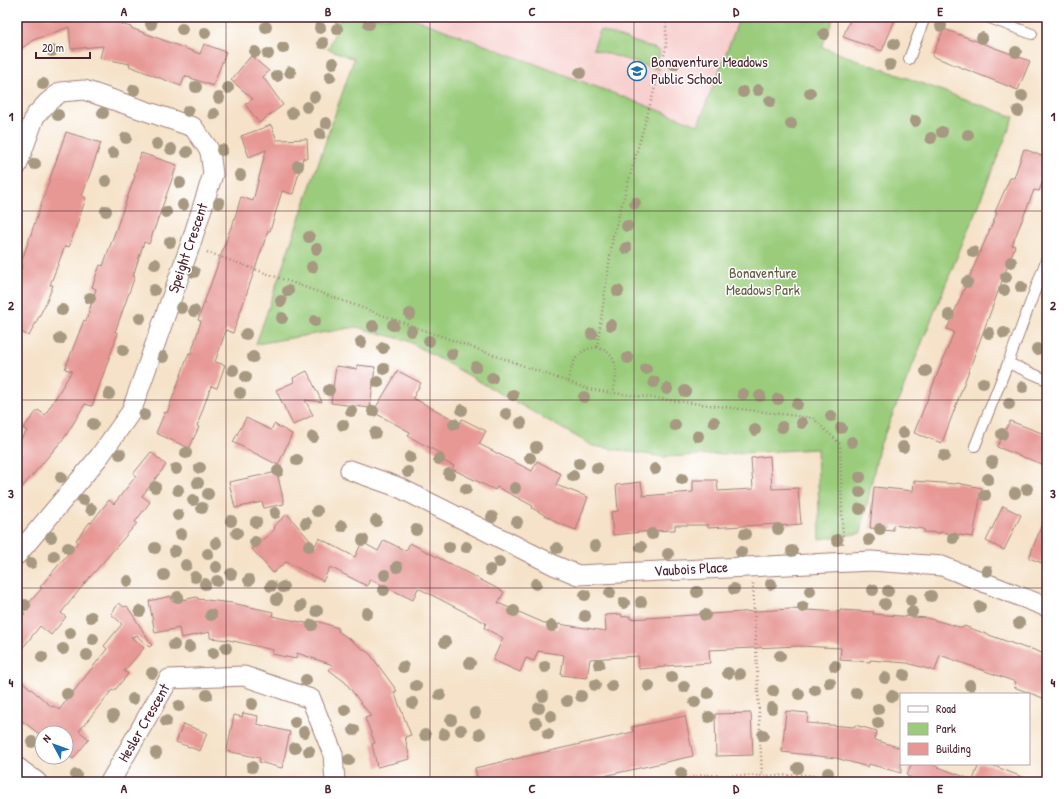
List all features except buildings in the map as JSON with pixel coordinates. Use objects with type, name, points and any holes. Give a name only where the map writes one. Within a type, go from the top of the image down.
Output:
[{"type":"street","name":"Speight Crescent","points":[[17,166],[35,116],[48,102],[61,92],[84,90],[193,127],[210,151],[213,174],[190,246],[131,412],[98,457],[17,555]]},
{"type":"street","name":"Vaubois Place","points":[[350,470],[398,487],[556,566],[578,575],[871,561],[942,566],[1047,607]]},
{"type":"street","name":"Hesler Crescent","points":[[110,782],[169,679],[244,676],[311,699],[333,754],[335,782]]},
{"type":"street","points":[[17,767],[37,782]]},
{"type":"lane","points":[[909,59],[925,17]]},
{"type":"lane","points":[[987,17],[1032,34]]},
{"type":"lane","points":[[975,446],[1047,258]]},
{"type":"lane","points":[[1008,363],[1047,380]]},
{"type":"path","points":[[597,347],[613,236],[666,48],[666,17]]},
{"type":"path","points":[[190,246],[588,389],[813,418],[840,444],[843,562]]},
{"type":"path","points":[[568,381],[576,358],[586,349],[597,347],[606,350],[613,356],[616,369],[613,393]]},
{"type":"path","points":[[753,580],[762,776]]},
{"type":"path","points":[[669,782],[703,775],[806,775],[857,782]]},
{"type":"shaded area","name":"Bonaventure Meadows Public School","points":[[410,17],[740,17],[699,125]]},
{"type":"green space","name":"Bonaventure Meadows Park","points":[[341,17],[410,17],[698,125],[740,17],[834,17],[822,47],[1014,117],[879,448],[861,533],[820,539],[817,449],[664,457],[593,446],[408,341],[356,327],[256,344],[354,59],[328,49]]},
{"type":"green space","points":[[600,30],[656,49],[660,52],[656,69],[593,49]]},
{"type":"place","name":"Bonaventure Meadows Public School","points":[[637,71]]}]
